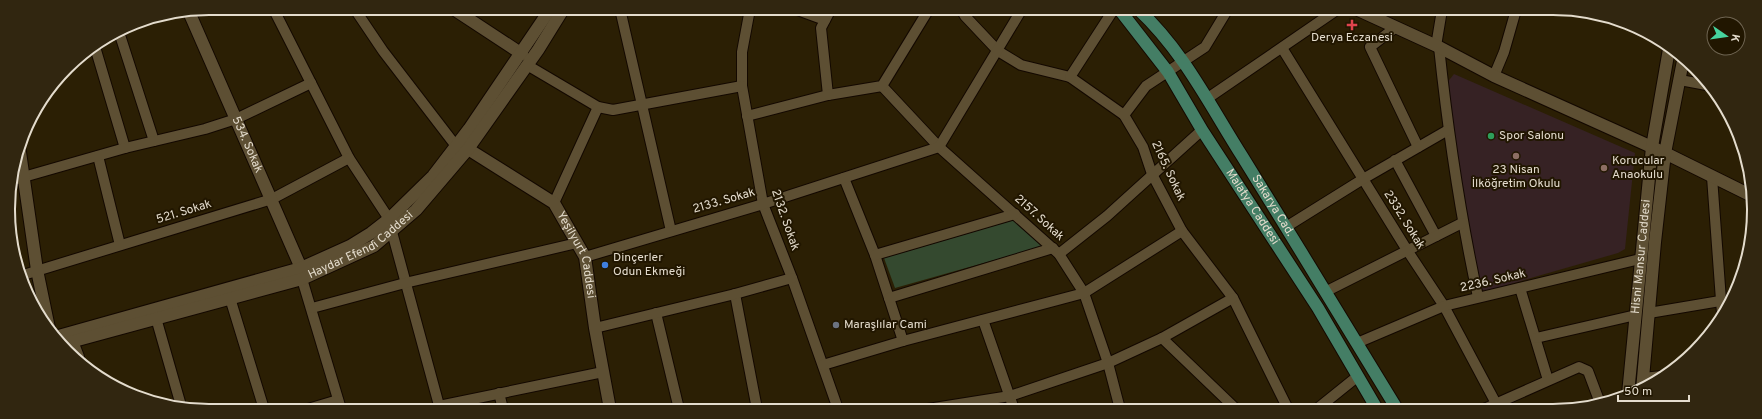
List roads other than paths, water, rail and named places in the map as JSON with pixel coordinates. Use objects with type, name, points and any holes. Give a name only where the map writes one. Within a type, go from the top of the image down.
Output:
[{"type":"main road","points":[[463,15],[522,54]]},
{"type":"main road","name":"Haydar Efendi Caddesi","points":[[68,340],[301,273],[350,246],[389,219],[433,176],[522,54],[546,15]]},
{"type":"main road","name":"Haydar Efendi Caddesi","points":[[68,340],[230,298],[367,250],[392,232],[425,201],[468,149],[527,65],[559,15]]},
{"type":"main road","name":"Malatya Caddesi","points":[[1124,15],[1168,72],[1202,130],[1318,308],[1375,404]]},
{"type":"main road","name":"Sakarya Cad.","points":[[1144,15],[1184,61],[1208,98],[1219,120],[1327,291],[1394,404]]},
{"type":"main road","points":[[1371,15],[1437,46],[1494,76],[1652,147],[1712,178],[1746,192]]},
{"type":"main road","name":"534. Sokak","points":[[190,16],[272,198],[301,273]]},
{"type":"main road","name":"Hisni Mansur Caddesi","points":[[1629,388],[1652,147],[1668,53]]},
{"type":"main road","points":[[1643,382],[1665,153],[1682,64]]},
{"type":"main road","name":"Yeşilyurt Caddesi","points":[[468,149],[554,203],[585,257],[595,328],[609,404]]},
{"type":"main road","points":[[18,179],[46,315]]},
{"type":"street","points":[[277,15],[349,158],[389,219]]},
{"type":"street","points":[[359,15],[383,51],[456,146]]},
{"type":"street","points":[[622,15],[671,231]]},
{"type":"street","name":"2132. Sokak","points":[[749,15],[742,52],[742,86],[763,204],[792,278],[836,404]]},
{"type":"street","points":[[811,15],[825,20]]},
{"type":"street","points":[[828,15],[822,28],[828,95]]},
{"type":"street","points":[[747,116],[828,95],[882,86],[925,15]]},
{"type":"street","name":"2165. Sokak","points":[[964,15],[998,51],[1021,64],[1070,77],[1124,115],[1143,147],[1152,174],[1182,231],[1233,298],[1286,404]]},
{"type":"street","points":[[938,147],[1019,15]]},
{"type":"street","points":[[1070,77],[1110,15]]},
{"type":"street","points":[[1124,115],[1146,86],[1205,47],[1224,15]]},
{"type":"street","points":[[1208,98],[1329,15]]},
{"type":"street","points":[[1441,15],[1437,46],[1462,223],[1478,297]]},
{"type":"street","points":[[1494,76],[1504,52],[1515,15]]},
{"type":"street","points":[[1396,27],[1370,47],[1418,147]]},
{"type":"street","points":[[120,36],[154,141]]},
{"type":"street","name":"2332. Sokak","points":[[1282,48],[1407,250],[1444,306],[1496,404]]},
{"type":"street","points":[[96,51],[125,148]]},
{"type":"street","points":[[527,65],[598,107],[613,110],[742,86]]},
{"type":"street","points":[[1680,80],[1701,84]]},
{"type":"street","points":[[18,179],[125,148],[204,129],[236,119],[311,83]]},
{"type":"street","name":"2157. Sokak","points":[[882,86],[938,147],[1056,251],[1084,293],[1108,363],[1119,404]]},
{"type":"street","points":[[554,203],[598,107]]},
{"type":"street","points":[[889,298],[1056,251],[1108,216],[1152,174],[1202,130]]},
{"type":"street","points":[[1286,227],[1363,179],[1448,130]]},
{"type":"street","name":"2133. Sokak","points":[[585,257],[763,204],[938,147]]},
{"type":"street","points":[[98,156],[120,245]]},
{"type":"street","name":"521. Sokak","points":[[26,274],[272,198],[349,158]]},
{"type":"street","points":[[1396,160],[1436,236]]},
{"type":"street","points":[[844,178],[875,255],[903,341]]},
{"type":"street","points":[[1712,178],[1721,307]]},
{"type":"street","points":[[875,255],[1015,214]]},
{"type":"street","points":[[1327,291],[1462,223]]},
{"type":"street","points":[[823,365],[903,341],[1084,293],[1182,231]]},
{"type":"street","points":[[392,232],[439,404]]},
{"type":"street","points":[[312,308],[405,283],[577,243]]},
{"type":"street","name":"2236. Sokak","points":[[1357,343],[1444,306],[1640,259]]},
{"type":"street","points":[[301,273],[340,404]]},
{"type":"street","points":[[595,328],[656,314],[792,278]]},
{"type":"street","points":[[1520,288],[1548,380]]},
{"type":"street","points":[[734,294],[756,404]]},
{"type":"street","points":[[230,298],[262,404]]},
{"type":"street","points":[[960,404],[1010,396],[1108,363],[1162,338],[1233,298]]},
{"type":"street","points":[[1649,313],[1720,301]]},
{"type":"street","points":[[656,314],[678,404]]},
{"type":"street","points":[[1536,338],[1636,315]]},
{"type":"street","points":[[156,318],[180,401]]},
{"type":"street","points":[[983,320],[1012,404]]},
{"type":"street","points":[[1162,338],[1231,404]]},
{"type":"street","points":[[1504,404],[1548,380],[1576,368],[1585,369],[1598,398]]},
{"type":"street","points":[[456,404],[499,393],[603,372]]},
{"type":"street","points":[[1323,404],[1358,376]]},
{"type":"street","points":[[499,393],[501,404]]},
{"type":"place","name":"Derya Eczanesi","points":[[1352,25]]},
{"type":"place","name":"Spor Salonu","points":[[1491,136]]},
{"type":"place","name":"23 Nisan İlköğretim Okulu","points":[[1516,156]]},
{"type":"place","name":"Korucular Anaokulu","points":[[1604,168]]},
{"type":"place","name":"Dinçerler Odun Ekmeği","points":[[605,265]]},
{"type":"place","name":"Maraşlılar Cami","points":[[836,325]]}]
